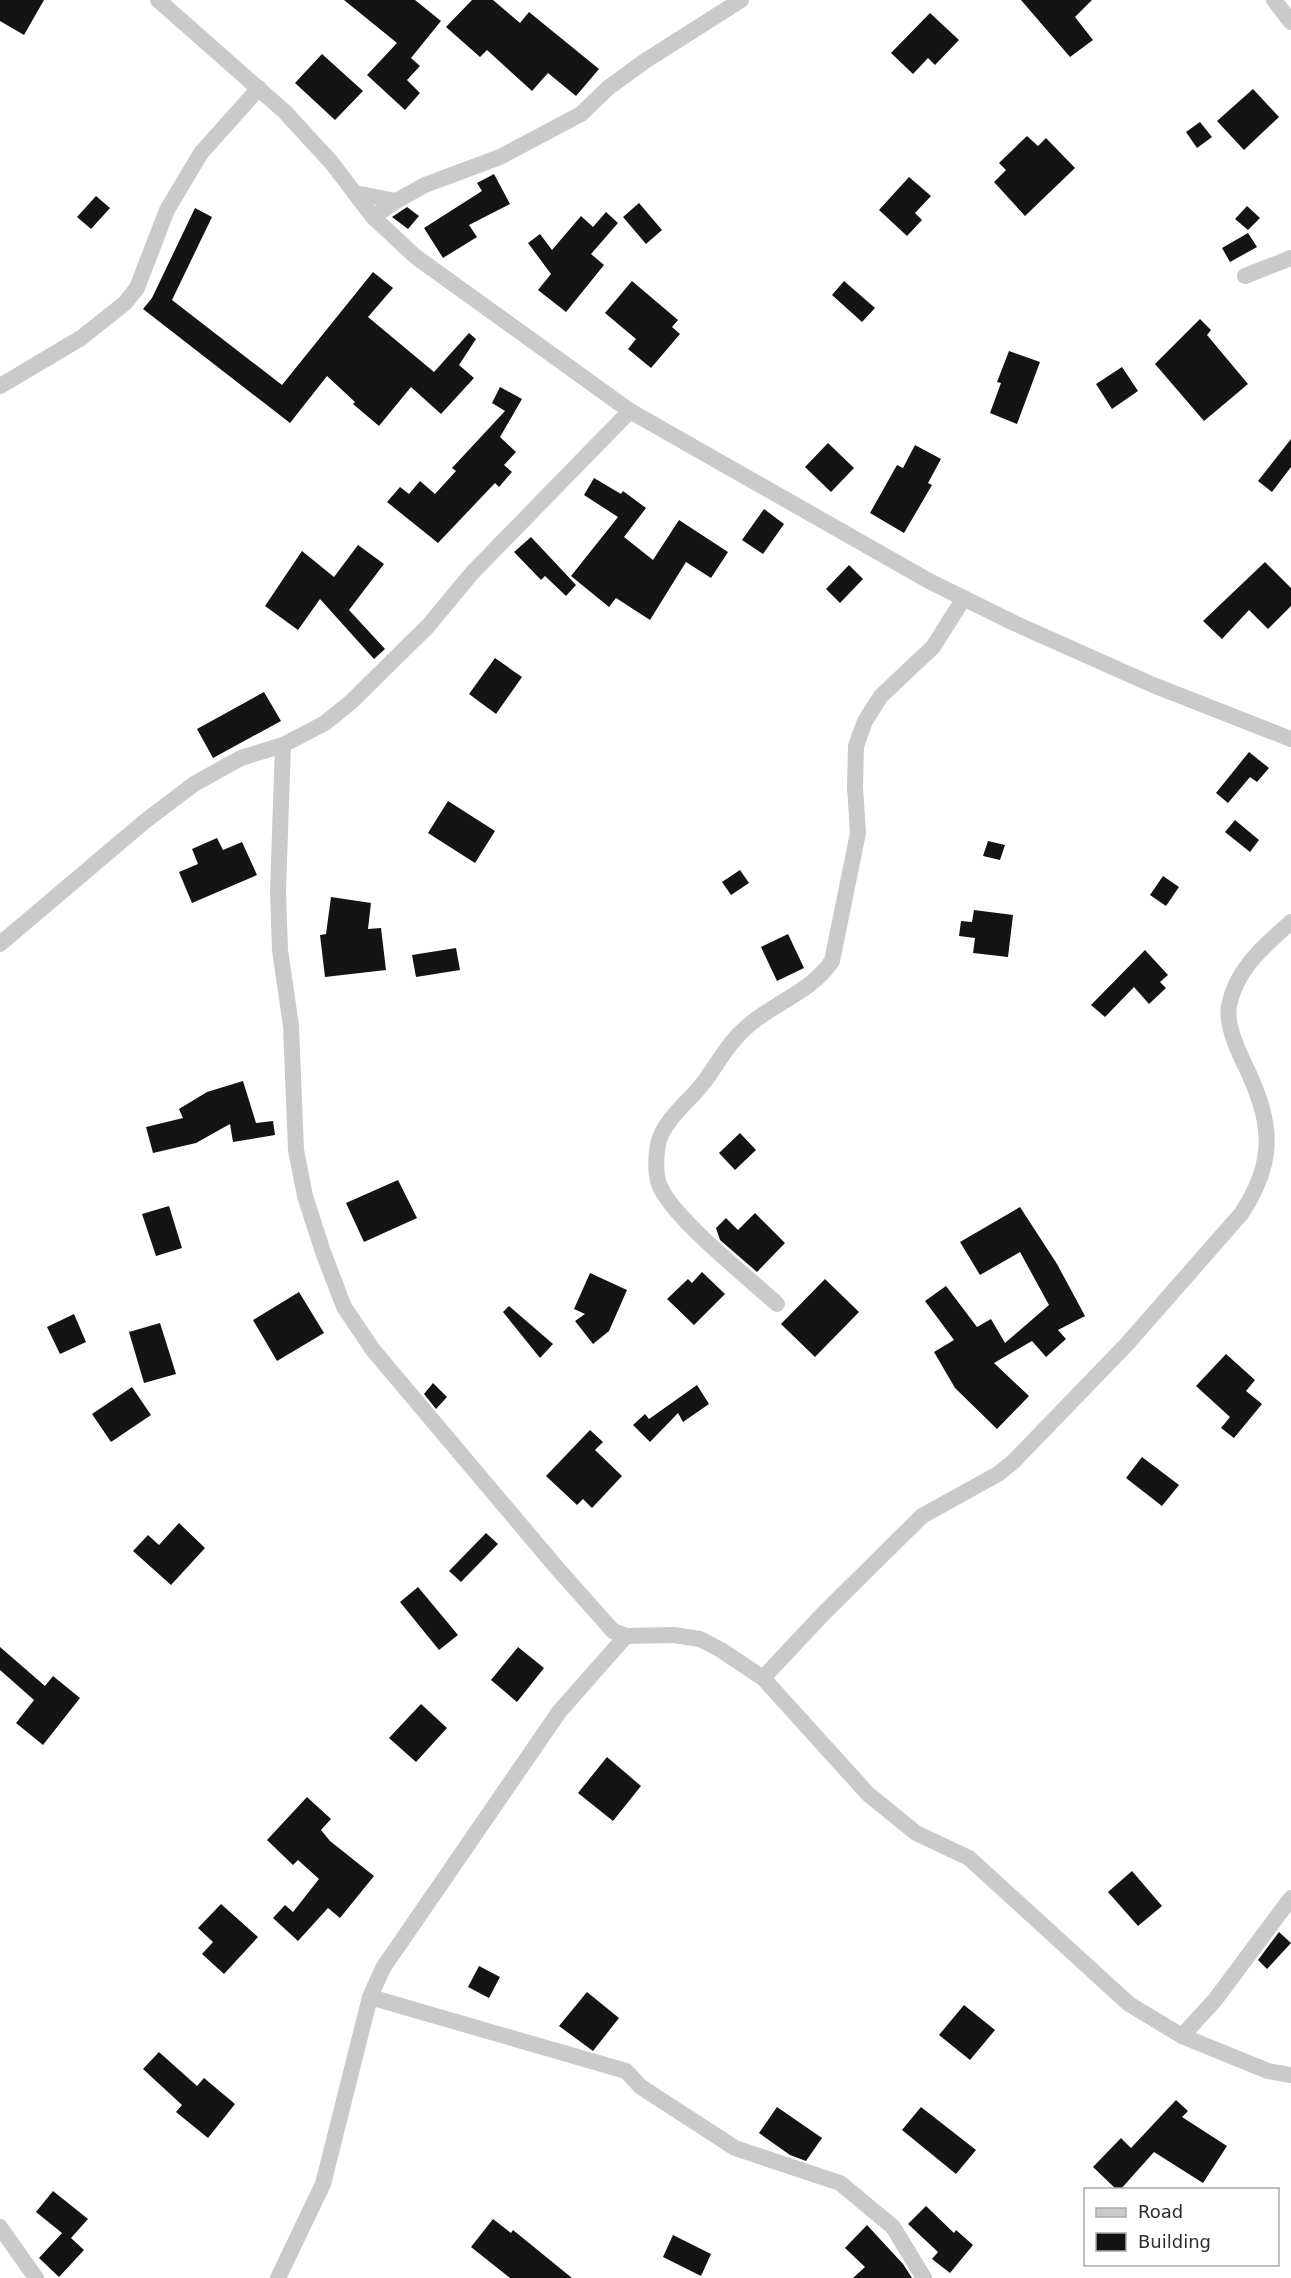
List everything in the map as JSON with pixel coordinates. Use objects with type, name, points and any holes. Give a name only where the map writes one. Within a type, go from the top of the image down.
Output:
[{"type":"street","points":[[158,0],[285,112],[331,162],[373,217],[416,257],[630,411],[964,598],[1153,685],[1291,739]]},
{"type":"street","points":[[373,217],[425,185],[500,157],[581,114],[608,88],[645,61],[741,0]]},
{"type":"street","points":[[1274,0],[1291,22]]},
{"type":"street","points":[[0,386],[81,338],[125,303],[137,288],[167,210],[201,153],[259,88]]},
{"type":"street","points":[[355,194],[396,201]]},
{"type":"street","points":[[1245,276],[1291,258]]},
{"type":"street","points":[[0,944],[144,822],[194,784],[241,758],[283,745],[325,723],[351,702],[428,626],[472,573],[630,411]]},
{"type":"street","points":[[777,1304],[673,1206],[659,1184],[656,1162],[659,1142],[669,1123],[704,1082],[732,1041],[770,1009],[822,975],[832,961],[858,833],[855,787],[856,746],[865,721],[881,696],[933,646],[964,598]]},
{"type":"street","points":[[283,745],[278,891],[279,938],[291,1026],[296,1150],[304,1196],[344,1307],[373,1350],[606,1624],[626,1636],[674,1635],[700,1639],[721,1650],[763,1678],[868,1794],[916,1833],[969,1858],[1129,2004],[1182,2036],[1268,2071],[1291,2075]]},
{"type":"street","points":[[763,1678],[831,1606],[922,1516],[998,1474],[1013,1462],[1127,1344],[1241,1214],[1254,1195],[1264,1170],[1269,1137],[1263,1107],[1236,1046],[1228,1008],[1235,987],[1254,954],[1291,922]]},
{"type":"street","points":[[278,2278],[323,2184],[370,1997],[383,1968],[559,1712],[626,1636]]},
{"type":"street","points":[[1182,2036],[1215,2000],[1291,1898]]},
{"type":"street","points":[[370,1997],[626,2071],[641,2086],[735,2148],[840,2183],[893,2227],[924,2278]]},
{"type":"street","points":[[0,2227],[36,2278]]},
{"type":"building","points":[[0,0],[44,0],[24,35],[0,21]]},
{"type":"building","points":[[344,0],[415,0],[441,21],[411,58],[420,66],[407,80],[420,93],[405,110],[367,75],[397,43]]},
{"type":"building","points":[[472,0],[493,0],[520,23],[529,12],[599,69],[576,96],[548,73],[532,91],[487,50],[480,57],[446,27]]},
{"type":"building","points":[[1021,0],[1092,0],[1075,17],[1093,40],[1070,57]]},
{"type":"building","points":[[930,13],[959,40],[935,65],[928,58],[913,74],[891,53]]},
{"type":"building","points":[[322,54],[363,91],[335,120],[295,83]]},
{"type":"building","points":[[1253,89],[1279,117],[1244,150],[1217,121]]},
{"type":"building","points":[[1200,122],[1212,137],[1197,148],[1186,132]]},
{"type":"building","points":[[1027,136],[1038,146],[1046,138],[1075,168],[1025,216],[994,182],[1006,170],[999,163]]},
{"type":"building","points":[[494,174],[510,204],[469,225],[477,237],[443,258],[424,228],[482,191],[477,183]]},
{"type":"building","points":[[909,177],[931,196],[915,213],[922,220],[907,236],[879,210]]},
{"type":"building","points":[[96,196],[110,208],[91,229],[77,217]]},
{"type":"building","points":[[639,203],[662,230],[646,244],[623,217]]},
{"type":"building","points":[[1247,206],[1260,218],[1248,230],[1235,219]]},
{"type":"building","points":[[407,207],[419,216],[408,229],[392,217]]},
{"type":"building","points":[[195,208],[212,217],[172,300],[282,385],[373,272],[393,288],[368,317],[434,372],[469,333],[476,339],[459,365],[474,378],[441,414],[411,387],[379,426],[353,404],[355,402],[327,376],[290,423],[143,309],[152,298]]},
{"type":"building","points":[[606,212],[618,223],[591,254],[604,265],[566,312],[538,290],[551,274],[528,243],[540,234],[552,250],[581,216],[593,227]]},
{"type":"building","points":[[1248,233],[1257,247],[1230,262],[1222,248]]},
{"type":"building","points":[[632,281],[678,320],[672,327],[680,334],[651,368],[628,349],[636,339],[605,313]]},
{"type":"building","points":[[844,281],[875,308],[862,322],[832,295]]},
{"type":"building","points":[[1200,319],[1211,330],[1207,335],[1248,384],[1204,421],[1155,364]]},
{"type":"building","points":[[1009,351],[1040,362],[1017,424],[990,413],[1001,383],[997,382]]},
{"type":"building","points":[[1122,367],[1138,391],[1112,409],[1096,384]]},
{"type":"building","points":[[500,387],[522,399],[500,437],[516,452],[504,465],[512,472],[499,487],[495,483],[438,543],[387,502],[400,487],[409,494],[420,481],[435,494],[456,471],[452,468],[505,411],[492,403]]},
{"type":"building","points":[[1291,439],[1291,467],[1272,492],[1258,481]]},
{"type":"building","points":[[828,443],[854,468],[831,492],[805,467]]},
{"type":"building","points":[[915,445],[941,459],[928,483],[932,485],[904,533],[870,513],[897,465],[903,468]]},
{"type":"building","points":[[594,478],[621,494],[623,491],[646,508],[624,537],[653,560],[679,520],[728,552],[711,578],[686,562],[650,620],[616,598],[609,607],[571,576],[618,517],[584,495]]},
{"type":"building","points":[[764,509],[784,524],[763,554],[742,540]]},
{"type":"building","points":[[531,537],[576,585],[566,596],[545,576],[541,580],[514,552]]},
{"type":"building","points":[[358,545],[384,564],[349,610],[385,649],[374,659],[320,599],[298,630],[265,606],[302,551],[334,577]]},
{"type":"building","points":[[1265,562],[1291,588],[1291,606],[1268,629],[1249,610],[1222,639],[1203,621]]},
{"type":"building","points":[[849,565],[863,579],[840,603],[826,589]]},
{"type":"building","points":[[495,658],[522,677],[496,714],[469,694]]},
{"type":"building","points":[[264,692],[281,721],[213,758],[197,729]]},
{"type":"building","points":[[1249,752],[1269,768],[1257,782],[1250,777],[1228,803],[1216,793]]},
{"type":"building","points":[[448,801],[495,831],[475,863],[428,833]]},
{"type":"building","points":[[1235,820],[1259,840],[1250,852],[1225,832]]},
{"type":"building","points":[[217,838],[223,850],[242,842],[257,875],[192,903],[179,872],[198,864],[192,849]]},
{"type":"building","points":[[988,841],[1005,845],[1000,860],[983,856]]},
{"type":"building","points":[[740,870],[749,883],[731,895],[722,882]]},
{"type":"building","points":[[1163,876],[1179,887],[1166,906],[1150,895]]},
{"type":"building","points":[[331,897],[371,903],[368,929],[381,928],[386,970],[325,977],[320,935],[326,934]]},
{"type":"building","points":[[974,910],[1013,915],[1008,957],[973,953],[975,938],[959,936],[961,921],[972,922]]},
{"type":"building","points":[[788,934],[804,968],[777,981],[761,947]]},
{"type":"building","points":[[456,948],[460,970],[416,977],[412,955]]},
{"type":"building","points":[[1145,950],[1168,975],[1160,982],[1166,988],[1149,1004],[1134,987],[1105,1017],[1091,1005]]},
{"type":"building","points":[[243,1081],[256,1123],[273,1121],[275,1135],[233,1142],[230,1124],[196,1143],[153,1153],[146,1127],[183,1118],[179,1109],[207,1092]]},
{"type":"building","points":[[740,1133],[756,1150],[735,1170],[719,1153]]},
{"type":"building","points":[[398,1180],[417,1218],[364,1242],[346,1203]]},
{"type":"building","points":[[169,1206],[182,1248],[156,1256],[142,1214]]},
{"type":"building","points":[[1020,1207],[1057,1264],[1085,1316],[1058,1330],[1066,1339],[1046,1357],[1032,1341],[994,1363],[1029,1396],[997,1429],[955,1388],[934,1352],[954,1340],[925,1301],[946,1286],[977,1327],[991,1319],[1005,1343],[1049,1305],[1020,1252],[980,1275],[960,1242]]},
{"type":"building","points":[[755,1213],[785,1243],[757,1272],[720,1240],[716,1228],[726,1218],[738,1230]]},
{"type":"building","points":[[702,1272],[725,1294],[694,1325],[667,1299],[688,1279],[692,1283]]},
{"type":"building","points":[[590,1273],[627,1290],[609,1331],[593,1344],[575,1321],[585,1314],[574,1309]]},
{"type":"building","points":[[825,1279],[859,1312],[815,1357],[781,1324]]},
{"type":"building","points":[[299,1292],[324,1333],[277,1361],[253,1320]]},
{"type":"building","points":[[509,1306],[553,1344],[540,1358],[503,1312]]},
{"type":"building","points":[[74,1314],[86,1342],[60,1354],[47,1327]]},
{"type":"building","points":[[160,1323],[176,1374],[144,1383],[129,1332]]},
{"type":"building","points":[[1226,1354],[1255,1380],[1246,1391],[1262,1404],[1234,1438],[1221,1428],[1230,1417],[1196,1386]]},
{"type":"building","points":[[433,1383],[447,1397],[436,1409],[424,1394]]},
{"type":"building","points":[[697,1385],[709,1404],[683,1422],[678,1413],[650,1442],[633,1425],[645,1414],[649,1419]]},
{"type":"building","points":[[132,1387],[151,1415],[111,1442],[92,1414]]},
{"type":"building","points":[[590,1430],[603,1442],[595,1450],[622,1476],[592,1508],[583,1499],[577,1505],[546,1476]]},
{"type":"building","points":[[1142,1457],[1179,1485],[1162,1506],[1126,1478]]},
{"type":"building","points":[[179,1523],[205,1548],[171,1585],[133,1551],[148,1535],[159,1545]]},
{"type":"building","points":[[486,1533],[498,1544],[461,1582],[449,1571]]},
{"type":"building","points":[[418,1587],[458,1635],[439,1650],[400,1602]]},
{"type":"building","points":[[0,1647],[45,1686],[53,1676],[80,1698],[43,1745],[16,1723],[34,1700],[0,1670]]},
{"type":"building","points":[[518,1647],[544,1668],[517,1702],[491,1680]]},
{"type":"building","points":[[421,1704],[447,1728],[416,1762],[389,1738]]},
{"type":"building","points":[[607,1757],[641,1786],[613,1821],[578,1793]]},
{"type":"building","points":[[307,1797],[331,1819],[321,1830],[330,1841],[374,1876],[340,1918],[328,1908],[298,1941],[273,1918],[285,1905],[293,1912],[319,1879],[298,1860],[293,1865],[267,1840]]},
{"type":"building","points":[[1132,1871],[1162,1906],[1138,1926],[1108,1892]]},
{"type":"building","points":[[221,1904],[258,1937],[224,1974],[202,1954],[213,1942],[198,1928]]},
{"type":"building","points":[[1279,1932],[1291,1943],[1267,1969],[1258,1960]]},
{"type":"building","points":[[479,1966],[500,1977],[489,1998],[468,1987]]},
{"type":"building","points":[[587,1992],[619,2018],[593,2051],[559,2026]]},
{"type":"building","points":[[964,2005],[995,2030],[970,2060],[939,2035]]},
{"type":"building","points":[[159,2052],[197,2086],[204,2078],[235,2104],[208,2138],[176,2112],[182,2105],[143,2069]]},
{"type":"building","points":[[1176,2100],[1188,2111],[1182,2117],[1227,2146],[1203,2183],[1154,2152],[1122,2188],[1115,2188],[1093,2167],[1121,2138],[1131,2148]]},
{"type":"building","points":[[777,2107],[822,2138],[806,2161],[790,2155],[759,2133]]},
{"type":"building","points":[[921,2107],[976,2150],[956,2174],[902,2130]]},
{"type":"building","points":[[53,2191],[88,2219],[71,2238],[84,2250],[59,2277],[39,2258],[62,2233],[36,2212]]},
{"type":"building","points":[[926,2206],[954,2233],[956,2230],[973,2245],[950,2273],[932,2259],[938,2252],[908,2224]]},
{"type":"building","points":[[493,2219],[511,2233],[513,2230],[572,2278],[510,2278],[471,2247]]},
{"type":"building","points":[[867,2225],[903,2264],[912,2278],[853,2278],[865,2267],[845,2248]]},
{"type":"building","points":[[673,2235],[711,2254],[701,2276],[663,2257]]}]
